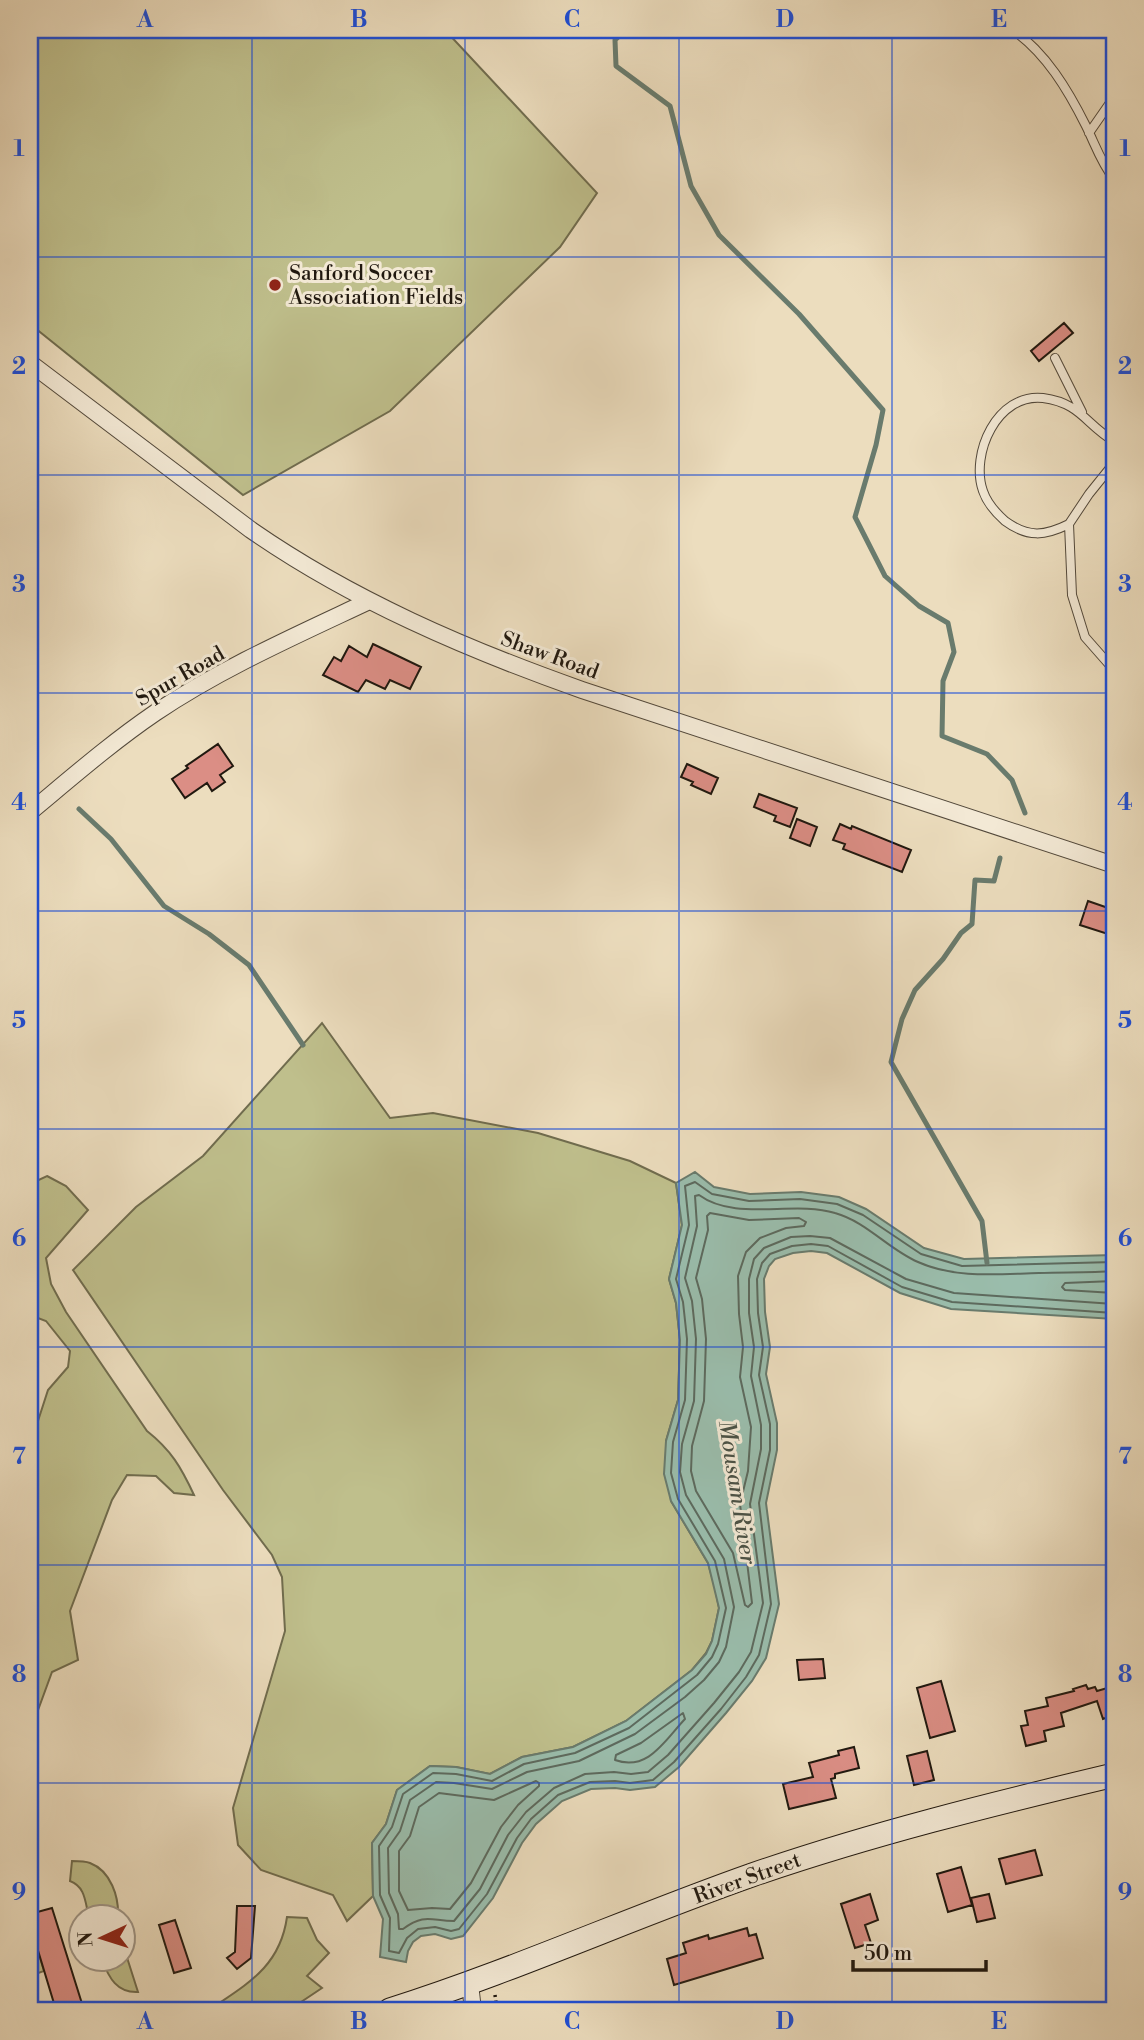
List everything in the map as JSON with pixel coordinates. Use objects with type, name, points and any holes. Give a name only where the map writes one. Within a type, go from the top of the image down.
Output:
[{"type":"street","name":"Shaw Road","points":[[30,363],[250,530],[286,555],[368,601],[512,665],[582,690],[1114,866]]},
{"type":"street","name":"Spur Road","points":[[30,812],[106,748],[157,711],[286,640],[368,601]]},
{"type":"street","name":"River Street","points":[[390,2010],[470,1984],[707,1892],[807,1857],[973,1809],[1114,1775]]},
{"type":"street","points":[[470,1984],[473,2010]]},
{"type":"lane","points":[[1013,30],[1038,51],[1065,88],[1104,167],[1114,179]]},
{"type":"lane","points":[[1089,133],[1114,97]]},
{"type":"lane","points":[[1055,358],[1082,412],[1104,435],[1114,441]]},
{"type":"lane","points":[[1069,524],[1044,534],[1033,535],[1013,527],[997,514],[983,492],[981,459],[989,431],[1000,415],[1015,403],[1040,397],[1082,412]]},
{"type":"lane","points":[[1114,463],[1088,494],[1069,524],[1072,595],[1085,637],[1114,670]]},
{"type":"green space","name":"Sanford Soccer Association Fields","points":[[30,30],[196,30],[198,34],[204,30],[445,30],[597,193],[560,247],[390,411],[243,495],[30,324]]},
{"type":"green space","points":[[322,1023],[390,1118],[433,1113],[538,1133],[630,1161],[676,1183],[682,1225],[669,1279],[676,1303],[680,1340],[678,1400],[666,1441],[671,1501],[708,1563],[719,1608],[712,1641],[706,1653],[692,1670],[626,1721],[573,1747],[522,1757],[490,1774],[456,1767],[430,1766],[397,1790],[386,1824],[372,1843],[373,1896],[347,1921],[333,1895],[261,1870],[238,1845],[233,1808],[285,1631],[282,1577],[272,1555],[223,1490],[73,1270],[136,1207],[203,1156]]},
{"type":"green space","points":[[47,1176],[66,1186],[88,1210],[46,1258],[51,1284],[66,1312],[147,1431],[175,1460],[194,1495],[174,1493],[156,1476],[127,1475],[112,1500],[70,1611],[78,1660],[52,1672],[30,1732],[30,1430],[36,1427],[48,1390],[68,1367],[70,1351],[46,1321],[30,1315],[30,1184]]},
{"type":"green space","points":[[72,1861],[90,1863],[108,1878],[117,1904],[86,1904],[82,1891],[70,1881]]},
{"type":"green space","points":[[287,1917],[307,1918],[317,1940],[329,1953],[307,1976],[322,1988],[289,2010],[209,2010],[249,1982],[269,1962],[283,1934]]},
{"type":"green space","points":[[30,1924],[44,1971],[30,1976]]},
{"type":"green space","points":[[109,1974],[132,1974],[138,1992],[125,1990]]},
{"type":"water","name":"Mousam River","points":[[695,1172],[714,1187],[750,1194],[801,1192],[839,1197],[866,1209],[924,1248],[964,1259],[1114,1255],[1114,1319],[951,1309],[900,1293],[827,1253],[793,1253],[775,1259],[764,1279],[770,1347],[766,1374],[777,1423],[777,1450],[766,1503],[779,1604],[766,1658],[752,1681],[726,1713],[679,1767],[655,1787],[630,1790],[591,1789],[562,1801],[536,1824],[522,1843],[493,1898],[463,1936],[451,1939],[435,1934],[421,1936],[413,1942],[406,1962],[380,1957],[383,1919],[373,1896],[372,1843],[386,1824],[397,1790],[430,1766],[456,1767],[490,1774],[522,1757],[573,1747],[626,1721],[692,1670],[706,1654],[712,1641],[719,1608],[708,1563],[671,1501],[664,1474],[666,1441],[678,1400],[680,1340],[676,1303],[669,1279],[682,1225],[676,1183]]},
{"type":"building","points":[[1064,323],[1073,333],[1039,361],[1031,351]]},
{"type":"building","points":[[373,644],[421,667],[410,689],[390,680],[385,689],[366,680],[358,692],[323,675],[334,657],[341,661],[349,646],[367,657]]},
{"type":"building","points":[[218,744],[233,766],[220,775],[225,782],[212,791],[207,783],[185,798],[172,779]]},
{"type":"building","points":[[687,764],[718,778],[711,794],[681,777]]},
{"type":"building","points":[[759,794],[797,808],[790,827],[774,821],[776,816],[754,807]]},
{"type":"building","points":[[797,819],[817,827],[810,846],[790,838]]},
{"type":"building","points":[[840,824],[851,829],[852,826],[911,850],[902,872],[843,849],[845,844],[833,840]]},
{"type":"building","points":[[1088,901],[1114,910],[1114,936],[1080,925]]},
{"type":"building","points":[[823,1659],[825,1678],[799,1680],[797,1660]]},
{"type":"building","points":[[941,1681],[955,1731],[930,1738],[917,1688]]},
{"type":"building","points":[[1086,1685],[1088,1689],[1095,1687],[1097,1691],[1114,1686],[1114,1715],[1103,1719],[1097,1701],[1061,1713],[1064,1726],[1044,1731],[1046,1741],[1026,1746],[1021,1726],[1028,1725],[1025,1711],[1048,1706],[1046,1698]]},
{"type":"building","points":[[854,1747],[859,1768],[835,1774],[835,1778],[831,1779],[836,1798],[789,1809],[783,1784],[813,1777],[809,1763],[839,1755],[838,1751]]},
{"type":"building","points":[[927,1751],[934,1780],[914,1785],[907,1756]]},
{"type":"building","points":[[1035,1850],[1042,1875],[1006,1884],[999,1859]]},
{"type":"building","points":[[961,1867],[972,1905],[948,1912],[937,1874]]},
{"type":"building","points":[[870,1894],[878,1920],[865,1925],[871,1943],[855,1948],[841,1904]]},
{"type":"building","points":[[989,1894],[995,1918],[977,1922],[971,1898]]},
{"type":"building","points":[[237,1906],[255,1906],[251,1958],[237,1969],[227,1958],[235,1952]]},
{"type":"building","points":[[52,1908],[66,1953],[66,1974],[73,1974],[84,2010],[56,2010],[30,1924],[30,1914]]},
{"type":"building","points":[[175,1920],[191,1968],[174,1973],[159,1925]]},
{"type":"building","points":[[747,1928],[749,1936],[756,1934],[763,1958],[674,1985],[667,1959],[686,1953],[683,1943]]},
{"type":"waterway","points":[[626,30],[615,40],[616,66],[670,106],[691,186],[719,235],[799,314],[883,410],[855,517],[885,576],[919,606],[948,623],[954,652],[943,681],[942,736],[987,754],[1012,780],[1025,813]]},
{"type":"waterway","points":[[79,809],[111,839],[164,906],[209,934],[249,965],[303,1045]]},
{"type":"waterway","points":[[987,1263],[982,1221],[891,1062],[902,1019],[915,990],[943,959],[961,933],[972,924],[975,880],[994,881],[1000,858]]},
{"type":"place","name":"Sanford Soccer Association Fields","points":[[275,285]]}]
